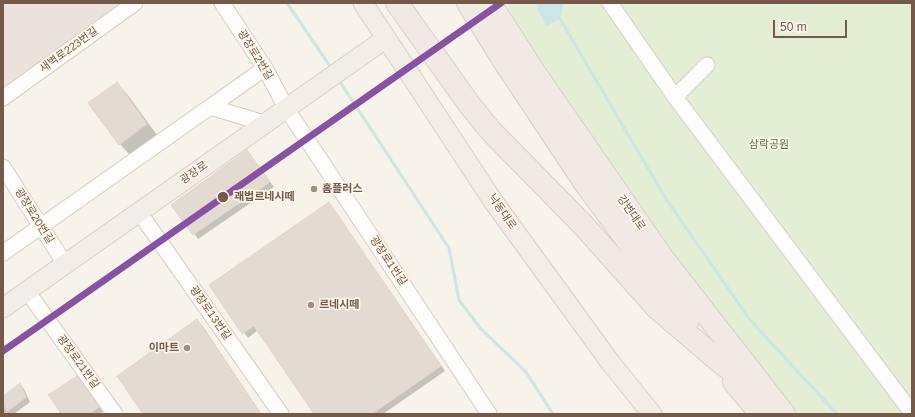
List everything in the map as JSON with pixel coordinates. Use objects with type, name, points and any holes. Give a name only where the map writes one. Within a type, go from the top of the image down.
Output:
[{"type":"highway","points":[[397,3],[469,104],[490,130],[584,226],[657,308],[720,362]]},
{"type":"highway","name":"강변대로","points":[[468,3],[502,58],[585,183],[676,308],[720,362],[772,409]]},
{"type":"highway","name":"강변대로","points":[[490,3],[532,69],[664,260],[772,409]]},
{"type":"main road","name":"낙동대로","points":[[363,3],[493,201],[610,362],[652,414]]},
{"type":"main road","name":"광장로","points":[[3,308],[264,123],[386,39]]},
{"type":"street","name":"새벽로223번길","points":[[3,98],[135,3]]},
{"type":"street","name":"광장로2번길","points":[[222,3],[290,105]]},
{"type":"street","points":[[610,3],[675,97],[912,414]]},
{"type":"street","points":[[675,97],[707,65]]},
{"type":"street","points":[[3,254],[265,68]]},
{"type":"street","name":"광장로1번길","points":[[290,105],[485,413]]},
{"type":"street","points":[[210,107],[264,123]]},
{"type":"street","name":"광장로20번길","points":[[3,167],[65,264]]},
{"type":"street","name":"광장로13번길","points":[[139,212],[281,414]]},
{"type":"street","name":"광장로21번길","points":[[27,291],[115,414]]},
{"type":"shaded area","points":[[3,3],[125,3],[3,89]]},
{"type":"green space","name":"삼락공원","points":[[506,3],[912,3],[912,414],[798,414],[729,333],[574,119],[520,30]]},
{"type":"water","points":[[535,3],[564,3],[560,19],[546,26]]},
{"type":"building","points":[[117,82],[147,124],[119,145],[88,103]]},
{"type":"building","points":[[247,150],[270,182],[193,235],[171,205]]},
{"type":"building","name":"르네시떼","points":[[329,202],[441,366],[372,414],[314,414],[254,326],[242,334],[209,285]]},
{"type":"building","name":"이마트","points":[[197,319],[261,414],[143,414],[117,376]]},
{"type":"building","points":[[77,376],[99,407],[90,414],[62,414],[48,395]]},
{"type":"building","points":[[20,383],[26,397],[7,412],[3,402],[3,396]]},
{"type":"waterway","points":[[287,3],[332,69]]},
{"type":"waterway","points":[[560,19],[666,199],[750,320],[837,414]]},
{"type":"waterway","points":[[338,79],[449,248],[459,300],[481,329],[526,372],[553,414]]},
{"type":"transit line","points":[[3,351],[501,3]]},
{"type":"place","name":"홈플러스","points":[[314,189]]},
{"type":"place","name":"괘법르네시떼","points":[[223,197]]},
{"type":"place","name":"르네시떼","points":[[311,305]]},
{"type":"place","name":"이마트","points":[[187,348]]}]
